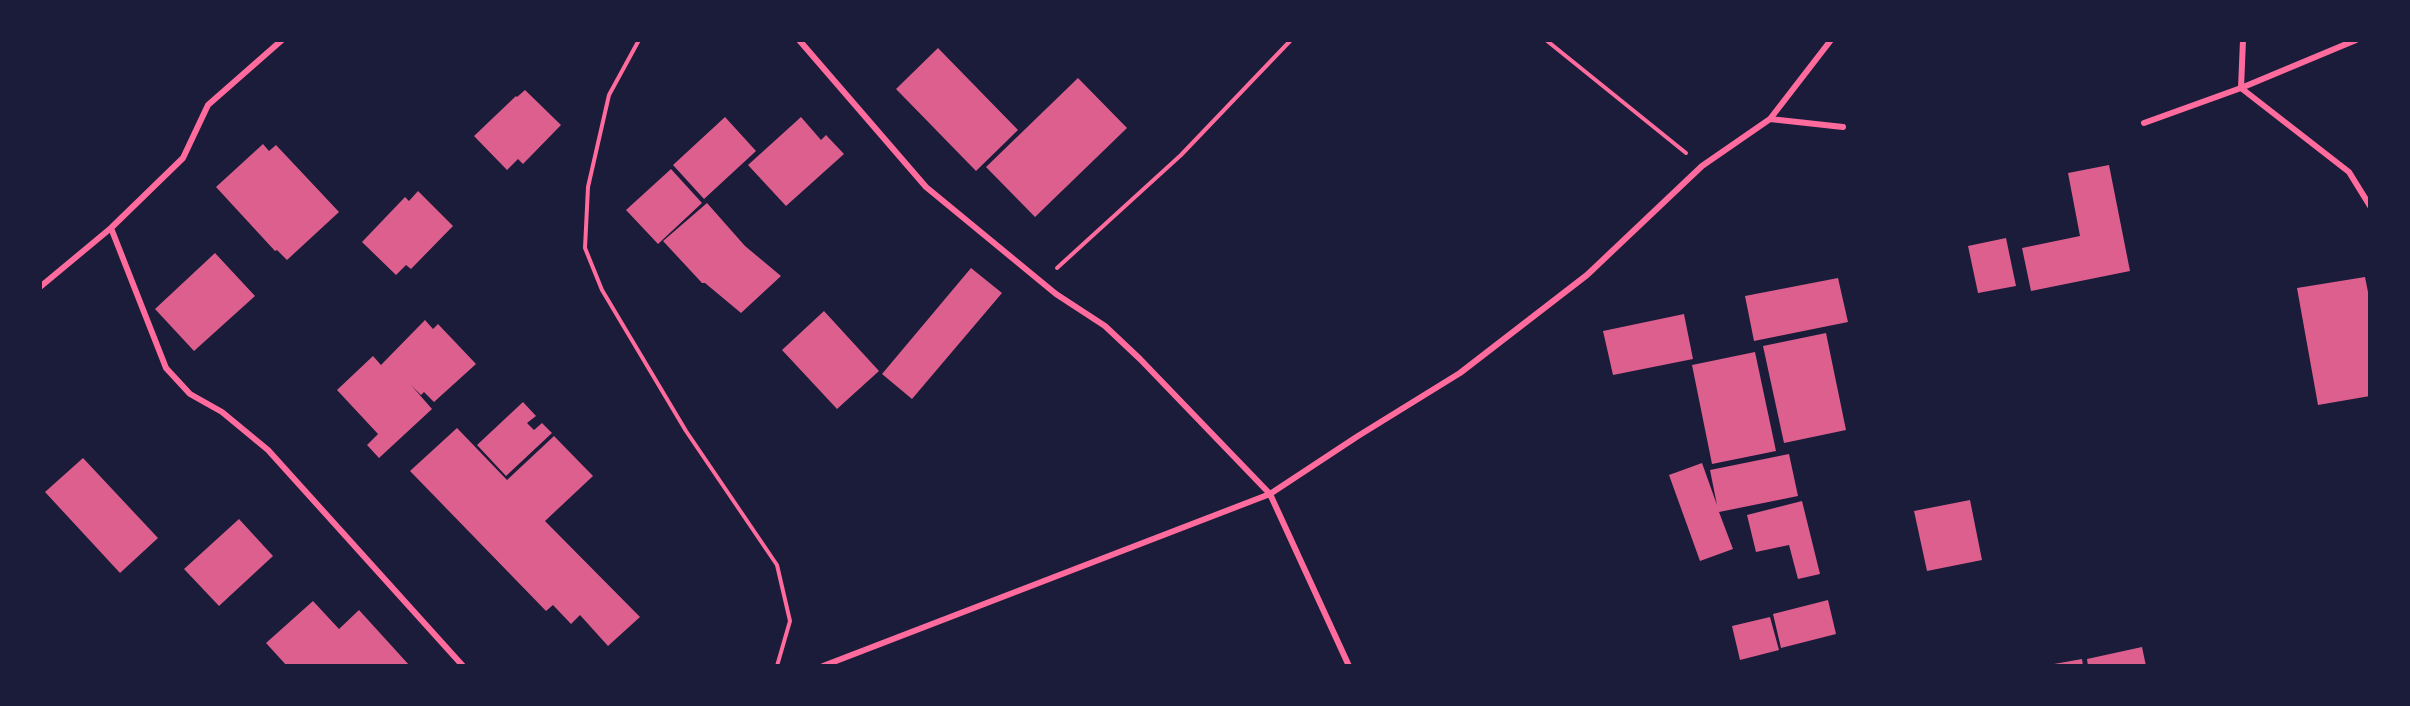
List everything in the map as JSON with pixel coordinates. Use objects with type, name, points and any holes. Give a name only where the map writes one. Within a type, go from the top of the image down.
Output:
[{"type":"street","points":[[40,287],[111,228],[183,158],[208,105],[282,40]]},
{"type":"street","points":[[799,40],[926,187],[1056,294],[1105,326],[1270,494],[1348,666]]},
{"type":"street","points":[[823,666],[1270,494],[1460,373],[1587,275],[1702,166],[1770,119],[1832,40]]},
{"type":"street","points":[[2241,88],[2243,40]]},
{"type":"street","points":[[2144,123],[2241,88],[2356,40]]},
{"type":"street","points":[[2241,88],[2349,172],[2370,206]]},
{"type":"street","points":[[1770,119],[1843,128]]},
{"type":"street","points":[[111,228],[166,368],[190,394],[222,412],[268,450],[463,666]]},
{"type":"path","points":[[639,40],[609,95],[588,187],[585,248],[602,290],[686,430],[777,565],[790,621],[777,666]]},
{"type":"path","points":[[1042,282],[1181,155],[1290,40]]},
{"type":"path","points":[[1546,40],[1702,166]]},
{"type":"building","points":[[938,48],[1018,130],[976,171],[896,89]]},
{"type":"building","points":[[1078,78],[1127,128],[1035,217],[986,167]]},
{"type":"building","points":[[525,90],[561,125],[523,164],[518,159],[507,170],[474,136]]},
{"type":"building","points":[[725,117],[756,151],[704,199],[673,165]]},
{"type":"building","points":[[801,117],[821,140],[826,135],[844,154],[786,206],[748,165]]},
{"type":"building","points":[[263,144],[269,151],[276,145],[339,212],[287,260],[277,250],[275,251],[216,187]]},
{"type":"building","points":[[2109,165],[2130,271],[2031,291],[2022,248],[2080,236],[2068,173]]},
{"type":"building","points":[[671,169],[702,203],[658,244],[626,210]]},
{"type":"building","points":[[418,191],[453,226],[411,269],[406,265],[396,275],[362,242],[405,197],[409,201]]},
{"type":"building","points":[[707,203],[745,246],[781,276],[741,313],[705,283],[702,283],[663,241]]},
{"type":"building","points":[[2006,238],[2016,286],[1978,293],[1968,246]]},
{"type":"building","points":[[215,253],[255,296],[194,351],[155,309]]},
{"type":"building","points":[[971,268],[1002,293],[912,399],[882,374]]},
{"type":"building","points":[[2365,277],[2370,302],[2370,396],[2318,405],[2297,288]]},
{"type":"building","points":[[1838,278],[1848,322],[1754,341],[1745,296]]},
{"type":"building","points":[[824,311],[879,371],[837,409],[782,350]]},
{"type":"building","points":[[1684,314],[1693,359],[1613,375],[1603,331]]},
{"type":"building","points":[[425,320],[433,329],[438,324],[476,364],[434,402],[424,392],[421,395],[411,385],[432,409],[379,458],[367,445],[378,434],[337,390],[373,356],[381,365]]},
{"type":"building","points":[[1826,333],[1846,430],[1784,443],[1763,346]]},
{"type":"building","points":[[1755,352],[1776,451],[1712,464],[1692,365]]},
{"type":"building","points":[[523,402],[536,416],[527,423],[534,430],[542,423],[552,433],[506,476],[477,445]]},
{"type":"building","points":[[457,428],[507,480],[554,436],[593,476],[545,521],[640,617],[608,646],[580,615],[571,624],[553,605],[546,611],[410,471]]},
{"type":"building","points":[[1789,454],[1798,496],[1719,512],[1733,549],[1700,561],[1669,475],[1702,463],[1717,505],[1710,470]]},
{"type":"building","points":[[83,458],[158,538],[120,573],[45,492]]},
{"type":"building","points":[[1970,500],[1982,560],[1927,571],[1914,511]]},
{"type":"building","points":[[1802,501],[1820,574],[1798,579],[1789,545],[1756,552],[1747,515]]},
{"type":"building","points":[[239,519],[273,556],[219,606],[184,569]]},
{"type":"building","points":[[1828,600],[1836,634],[1781,648],[1773,614]]},
{"type":"building","points":[[313,601],[339,629],[359,610],[410,666],[287,666],[266,643]]},
{"type":"building","points":[[1770,617],[1779,650],[1740,660],[1732,626]]},
{"type":"building","points":[[2142,647],[2146,666],[2088,666],[2087,659]]},
{"type":"building","points":[[2082,659],[2083,666],[2054,666],[2054,664]]}]
